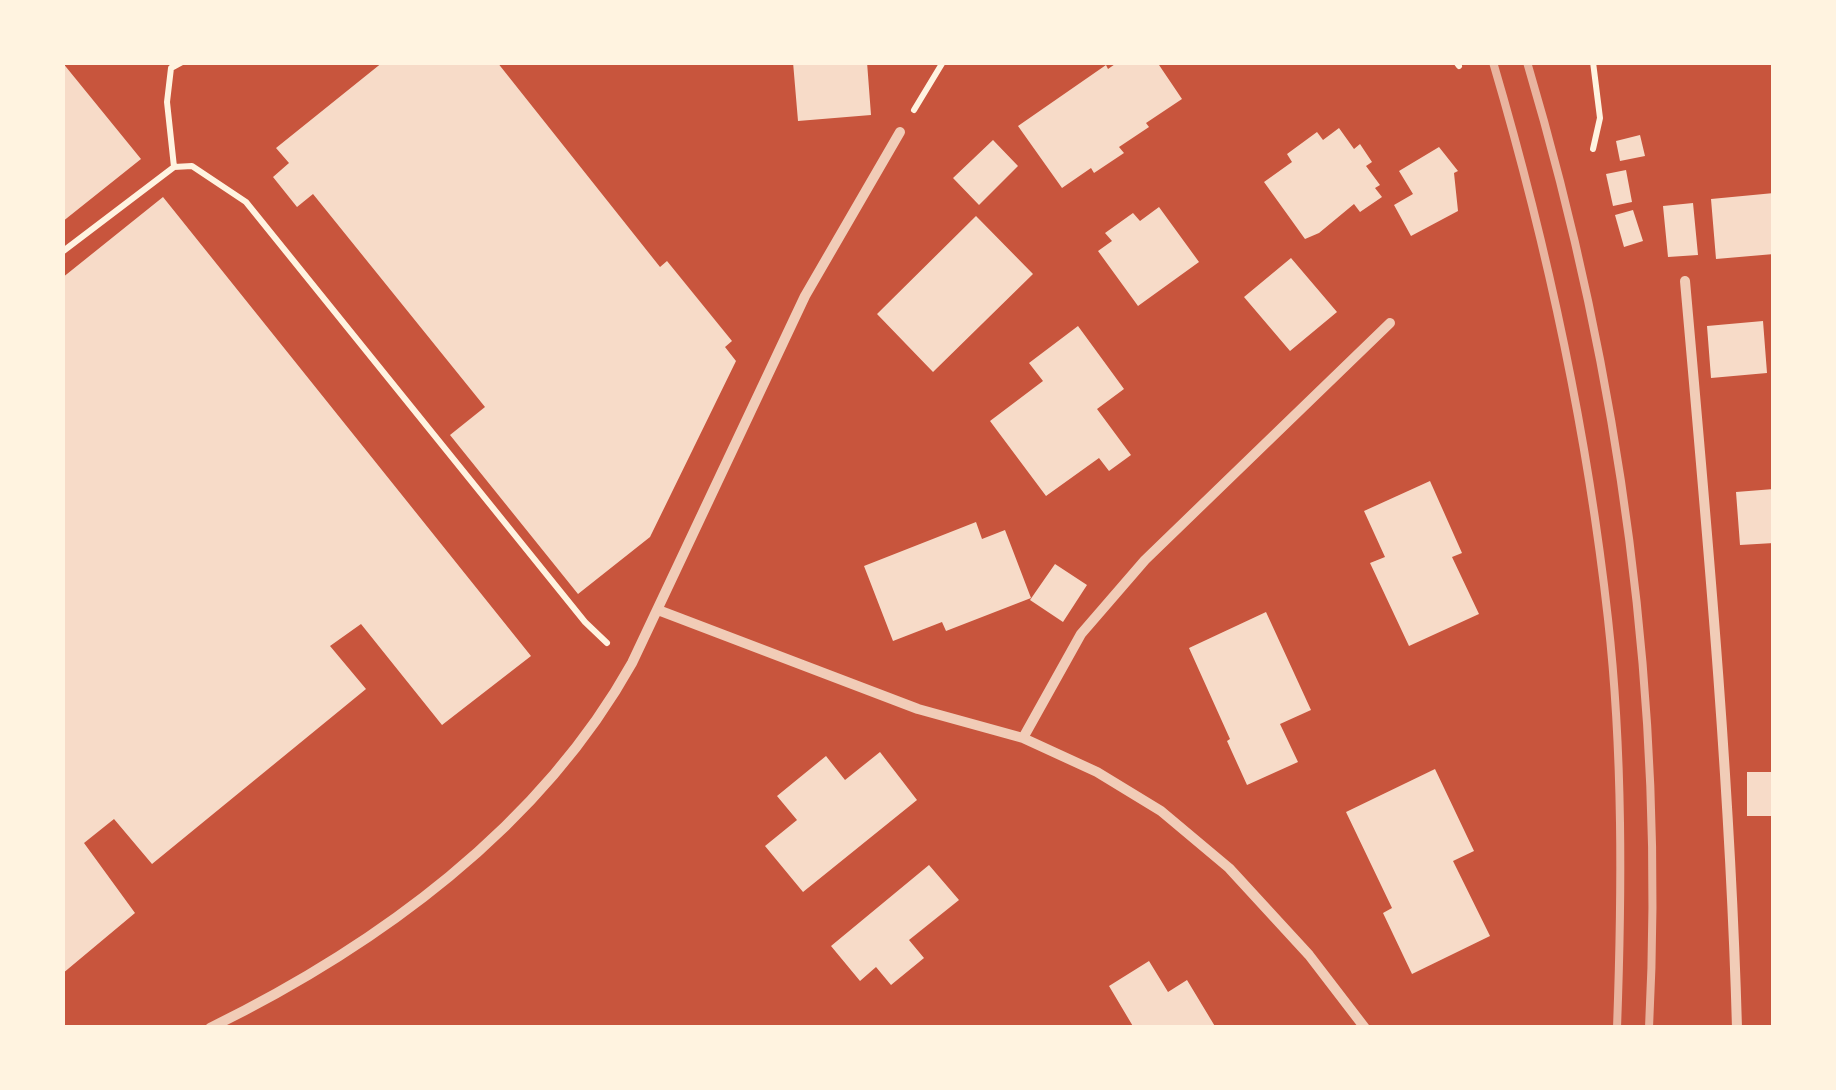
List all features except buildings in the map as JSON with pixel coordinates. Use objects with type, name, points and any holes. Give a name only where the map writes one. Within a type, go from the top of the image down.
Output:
[{"type":"street","points":[[210,1028],[345,953],[476,854],[560,770],[609,704],[632,663],[805,296],[900,132]]},
{"type":"street","points":[[1685,281],[1723,724],[1737,1028]]},
{"type":"street","points":[[1023,738],[1081,634],[1145,560],[1390,323]]},
{"type":"street","points":[[658,610],[918,708],[1023,738],[1097,772],[1161,812],[1216,857],[1309,955],[1365,1028]]},
{"type":"path","points":[[174,167],[167,102],[170,68],[182,62]]},
{"type":"path","points":[[900,132],[943,62]]},
{"type":"path","points":[[1592,149],[1600,118],[1594,62]]},
{"type":"path","points":[[62,252],[174,167],[192,166],[246,202],[586,622],[632,663]]},
{"type":"railway","points":[[1493,62],[1548,269],[1577,408],[1599,548],[1613,669],[1619,771],[1617,1028]]},
{"type":"railway","points":[[1527,62],[1588,299],[1629,540],[1650,784],[1649,1028]]}]
